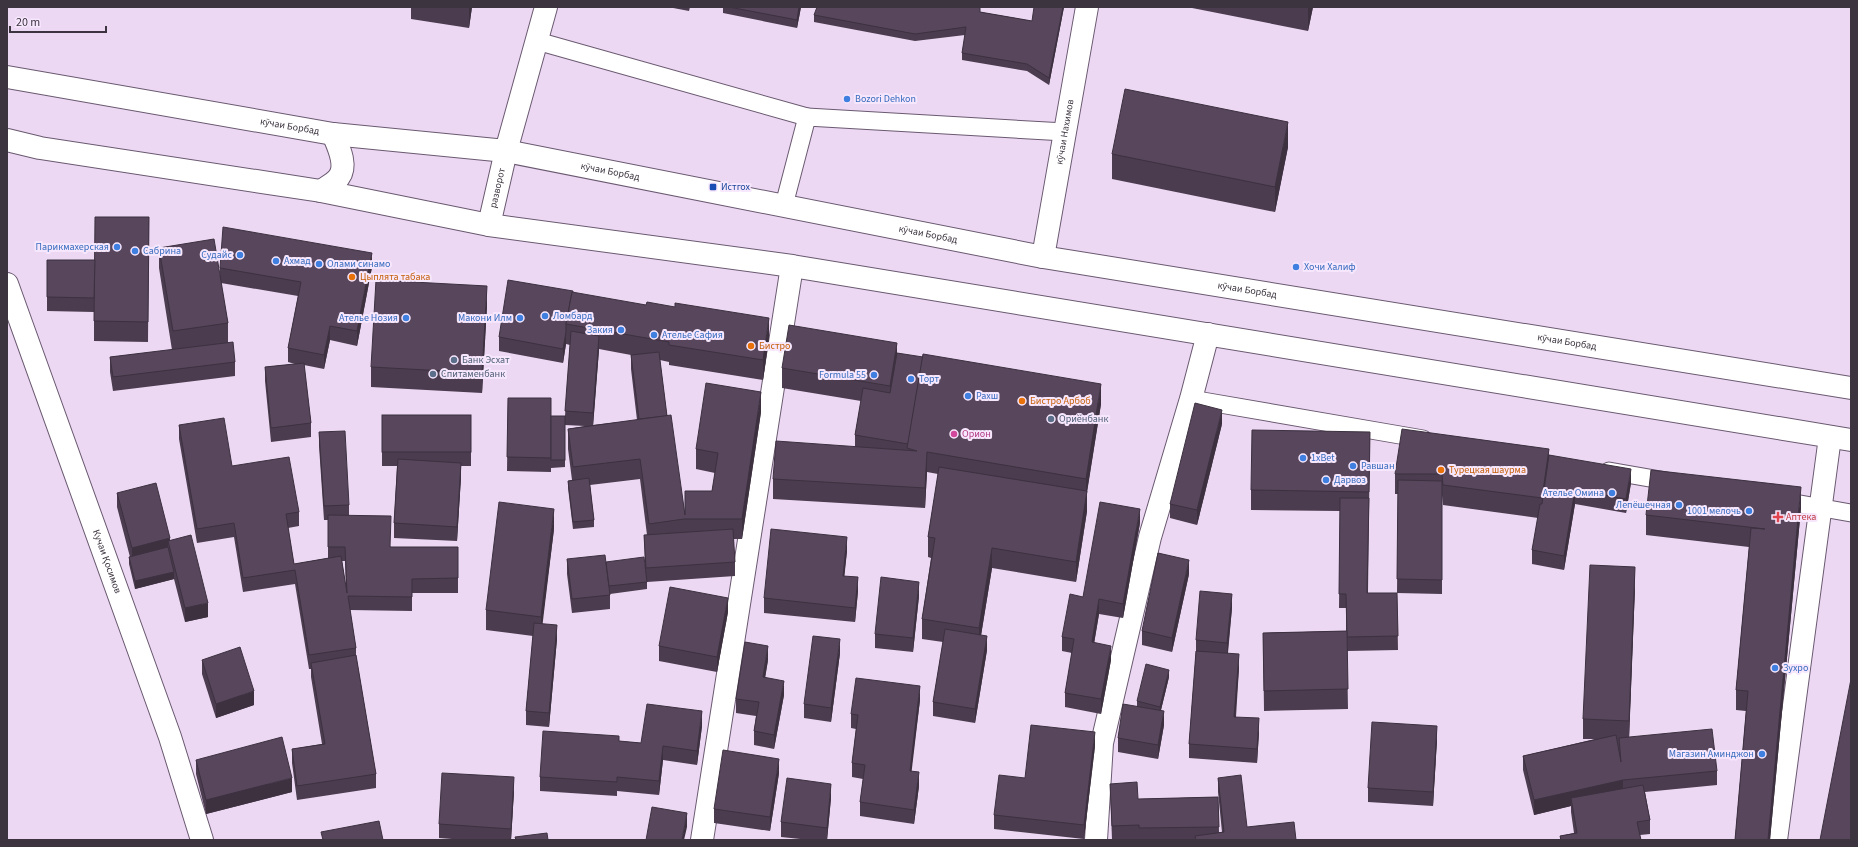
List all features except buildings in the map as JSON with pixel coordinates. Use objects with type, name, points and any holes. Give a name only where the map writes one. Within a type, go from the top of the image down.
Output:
[{"type":"main road","name":"разворот","points":[[489,225],[506,151],[546,7]]},
{"type":"main road","name":"кӯчаи Нахимов","points":[[1043,257],[1086,7]]},
{"type":"main road","name":"кӯчаи Борбад","points":[[7,77],[334,134],[506,151],[1043,257],[1851,388]]},
{"type":"main road","points":[[322,191],[340,177],[343,165],[341,153],[334,134]]},
{"type":"main road","points":[[7,140],[40,148],[322,191],[489,225],[792,266],[1841,439],[1820,508],[1776,840]]},
{"type":"main road","points":[[7,152],[40,148]]},
{"type":"main road","points":[[702,840],[792,266]]},
{"type":"main road","name":"Кучаи Қосимов","points":[[7,284],[170,738],[202,840]]},
{"type":"main road","points":[[1096,840],[1102,742],[1150,537],[1191,399],[1208,334]]},
{"type":"lane","points":[[537,41],[807,117],[1065,132]]},
{"type":"lane","points":[[784,205],[807,117]]},
{"type":"lane","points":[[1191,399],[1442,442]]},
{"type":"lane","points":[[1592,468],[1686,484]]},
{"type":"lane","points":[[1765,498],[1851,513]]},
{"type":"place","name":"Bozori Dehkon","points":[[847,99]]},
{"type":"place","name":"Истгох","points":[[713,187]]},
{"type":"place","name":"Парикмахерская","points":[[117,247]]},
{"type":"place","name":"Сабрина","points":[[135,251]]},
{"type":"place","name":"Судайс","points":[[240,255]]},
{"type":"place","name":"Ахмад","points":[[276,261]]},
{"type":"place","name":"Олами синамо","points":[[319,264]]},
{"type":"place","name":"Хочи Халиф","points":[[1296,267]]},
{"type":"place","name":"Цыплята табака","points":[[352,277]]},
{"type":"place","name":"Ломбард","points":[[545,316]]},
{"type":"place","name":"Ателье Нозия","points":[[406,318]]},
{"type":"place","name":"Макони Илм","points":[[520,318]]},
{"type":"place","name":"Закия","points":[[621,330]]},
{"type":"place","name":"Ателье Сафия","points":[[654,335]]},
{"type":"place","name":"Бистро","points":[[751,346]]},
{"type":"place","name":"Банк Эсхат","points":[[454,360]]},
{"type":"place","name":"Спитаменбанк","points":[[433,374]]},
{"type":"place","name":"Formula 55","points":[[874,375]]},
{"type":"place","name":"Торт","points":[[911,379]]},
{"type":"place","name":"Рахш","points":[[968,396]]},
{"type":"place","name":"Бистро Арбоб","points":[[1022,401]]},
{"type":"place","name":"Ориёнбанк","points":[[1051,419]]},
{"type":"place","name":"Орион","points":[[954,434]]},
{"type":"place","name":"1xBet","points":[[1303,458]]},
{"type":"place","name":"Равшан","points":[[1353,466]]},
{"type":"place","name":"Турецкая шаурма","points":[[1441,470]]},
{"type":"place","name":"Дарвоз","points":[[1326,480]]},
{"type":"place","name":"Ателье Омина","points":[[1612,493]]},
{"type":"place","name":"Лепёшечная","points":[[1679,505]]},
{"type":"place","name":"1001 мелочь","points":[[1749,511]]},
{"type":"place","name":"Аптека","points":[[1778,517]]},
{"type":"place","name":"Зухро","points":[[1775,668]]},
{"type":"place","name":"Магазин Аминджон","points":[[1762,754]]}]
